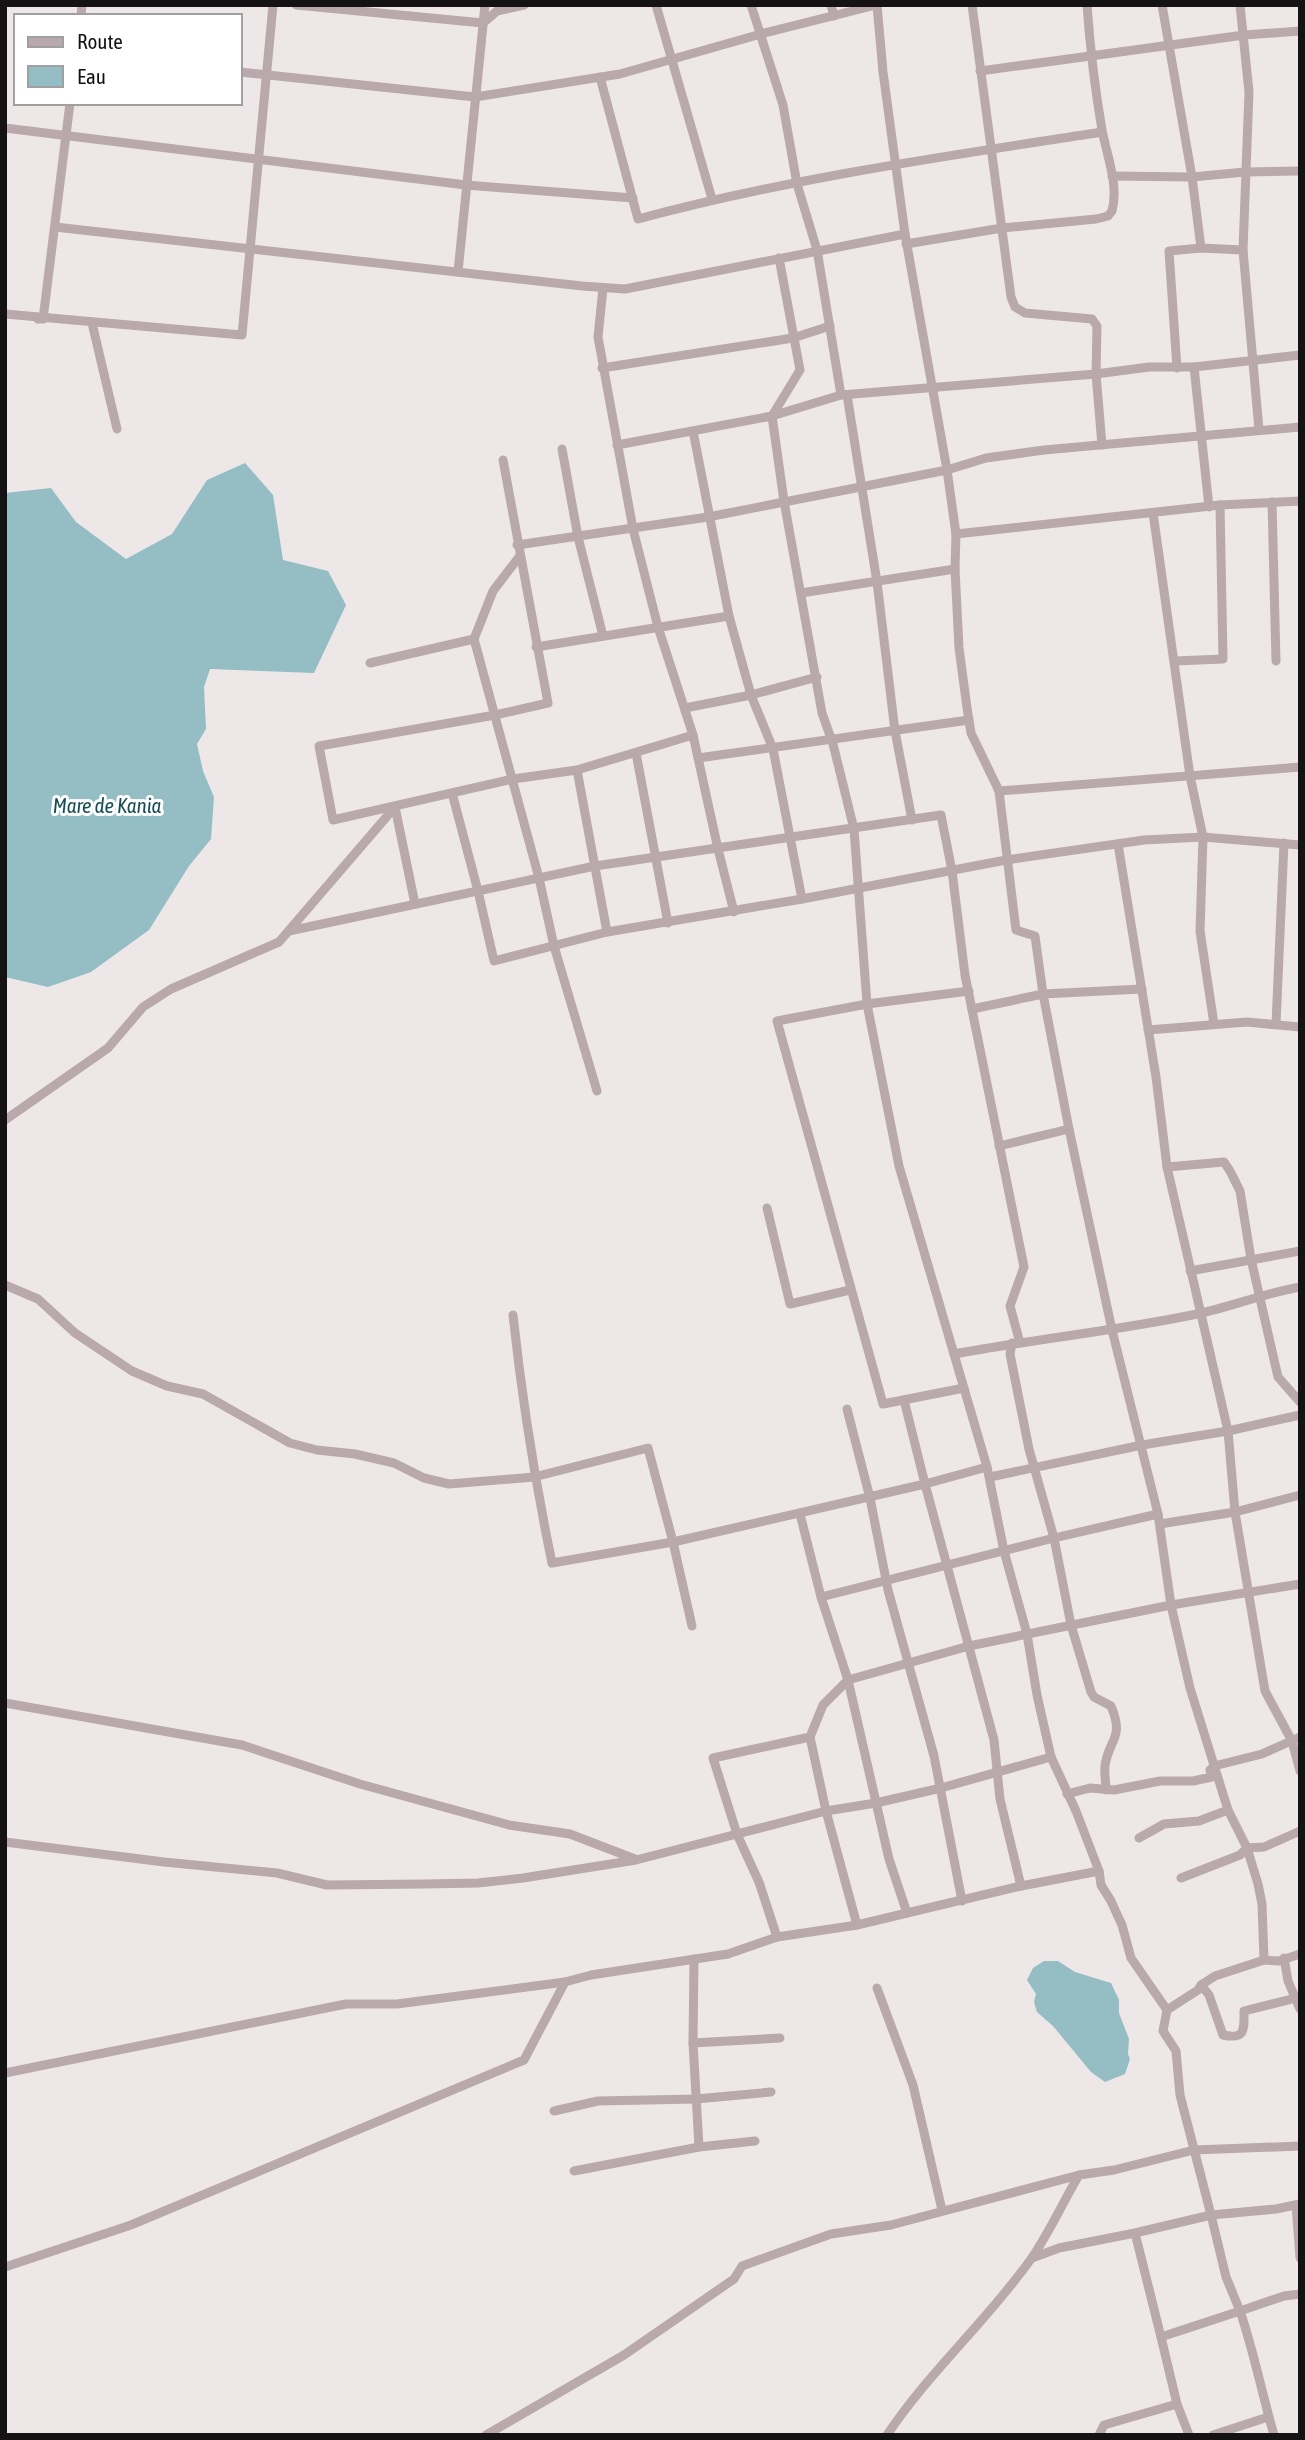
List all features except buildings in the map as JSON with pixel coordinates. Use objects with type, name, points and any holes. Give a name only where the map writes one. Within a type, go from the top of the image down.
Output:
[{"type":"street","points":[[5,314],[242,335],[273,5]]},
{"type":"street","points":[[296,5],[483,23],[497,11],[524,5]]},
{"type":"street","points":[[458,272],[485,5]]},
{"type":"street","points":[[656,5],[712,199]]},
{"type":"street","points":[[751,5],[783,105],[797,184],[817,250],[862,486],[895,731],[912,820]]},
{"type":"street","points":[[831,5],[834,16]]},
{"type":"street","points":[[242,72],[475,97],[620,74],[877,5],[906,244],[956,534],[959,648],[971,733],[999,791],[1016,930],[1035,936],[1043,994],[1069,1129],[1112,1330],[1158,1514],[1171,1605],[1189,1688],[1228,1810],[1247,1848],[1262,1904],[1264,1960]]},
{"type":"street","points":[[972,5],[1011,297],[1015,307],[1025,313],[1092,319],[1097,326],[1096,374],[1102,445]]},
{"type":"street","points":[[906,244],[1002,228],[1108,216],[1113,208],[1112,176],[1102,132],[1087,5]]},
{"type":"street","points":[[1162,5],[1192,177],[1201,248]]},
{"type":"street","points":[[1240,5],[1249,92],[1242,250],[1259,430]]},
{"type":"street","points":[[980,71],[1244,35],[1300,31]]},
{"type":"street","points":[[600,77],[638,219],[712,199],[895,164],[1102,132]]},
{"type":"street","points":[[43,319],[70,105]]},
{"type":"street","points":[[5,128],[466,185],[633,198]]},
{"type":"street","points":[[1112,176],[1192,177],[1300,171]]},
{"type":"street","points":[[55,227],[625,289],[905,234]]},
{"type":"street","points":[[1177,368],[1169,251],[1201,248],[1242,250]]},
{"type":"street","points":[[779,258],[800,370],[772,416],[784,501],[822,713],[854,829],[867,1004],[899,1166],[988,1472],[1004,1551],[1027,1634],[1051,1757],[1099,1871],[1101,1885],[1122,1925],[1131,1958],[1167,2010],[1163,2031],[1177,2051],[1180,2095],[1226,2277],[1253,2348],[1274,2435]]},
{"type":"street","points":[[603,288],[598,337],[633,529],[658,627],[693,735],[734,912]]},
{"type":"street","points":[[5,320],[43,319]]},
{"type":"street","points":[[92,323],[117,429]]},
{"type":"street","points":[[602,368],[793,338],[830,326]]},
{"type":"street","points":[[617,445],[772,416],[844,395],[1096,374],[1149,367],[1194,367],[1300,355]]},
{"type":"street","points":[[1194,367],[1209,507]]},
{"type":"street","points":[[517,545],[708,517],[947,470],[986,458],[1300,427]]},
{"type":"street","points":[[693,431],[729,616],[751,695],[773,748],[802,900]]},
{"type":"street","points":[[562,449],[578,537],[603,636]]},
{"type":"street","points":[[503,460],[548,703],[320,746],[333,820],[513,779],[577,770],[693,735]]},
{"type":"street","points":[[956,534],[1220,505],[1300,501]]},
{"type":"street","points":[[1272,502],[1276,661]]},
{"type":"street","points":[[1175,661],[1223,659],[1220,505]]},
{"type":"street","points":[[1153,513],[1190,776],[1203,838],[1200,930],[1214,1024]]},
{"type":"street","points":[[519,557],[493,591],[474,639],[539,878],[554,946],[597,1091]]},
{"type":"street","points":[[801,593],[955,569]]},
{"type":"street","points":[[536,647],[729,616]]},
{"type":"street","points":[[370,663],[474,639]]},
{"type":"street","points":[[685,708],[751,695],[817,677]]},
{"type":"street","points":[[698,758],[969,720]]},
{"type":"street","points":[[636,753],[668,923]]},
{"type":"street","points":[[999,791],[1300,767]]},
{"type":"street","points":[[577,770],[607,932]]},
{"type":"street","points":[[452,793],[494,961],[607,932],[802,900],[1006,860],[1144,840],[1203,838],[1300,845]]},
{"type":"street","points":[[395,807],[415,904]]},
{"type":"street","points":[[5,1120],[108,1048],[130,1021],[152,1001],[181,984],[279,942],[395,807]]},
{"type":"street","points":[[289,931],[595,866],[941,815],[972,1009],[1024,1267],[1010,1306],[1016,1343],[1010,1354],[1035,1469],[1054,1538],[1071,1625],[1091,1692],[1094,1697],[1111,1706],[1117,1726],[1105,1765],[1106,1790]]},
{"type":"street","points":[[1118,844],[1167,1167],[1228,1431],[1235,1512],[1265,1691],[1296,1739],[1300,1771]]},
{"type":"street","points":[[1276,1024],[1284,844]]},
{"type":"street","points":[[972,1009],[1043,994],[1142,989]]},
{"type":"street","points":[[964,1388],[883,1404],[777,1021],[867,1004],[969,991]]},
{"type":"street","points":[[1148,1030],[1247,1022],[1300,1027]]},
{"type":"street","points":[[999,1146],[1069,1129]]},
{"type":"street","points":[[1167,1167],[1224,1162],[1230,1171],[1240,1191],[1251,1259],[1278,1377],[1300,1402]]},
{"type":"street","points":[[767,1208],[790,1304],[850,1290]]},
{"type":"street","points":[[1190,1271],[1300,1251]]},
{"type":"street","points":[[5,1285],[38,1299],[75,1333],[132,1371],[167,1386],[203,1394],[290,1443],[394,1463],[424,1478],[449,1484],[534,1477],[648,1448],[692,1626]]},
{"type":"street","points":[[954,1354],[1199,1314],[1300,1287]]},
{"type":"street","points":[[513,1315],[534,1477],[552,1563],[673,1542],[870,1499],[925,1484],[988,1472],[1035,1469],[1142,1445],[1228,1431],[1300,1415]]},
{"type":"street","points":[[904,1400],[994,1740],[1000,1799],[1021,1886]]},
{"type":"street","points":[[847,1409],[870,1499],[886,1580],[941,1788],[962,1900]]},
{"type":"street","points":[[1160,1524],[1235,1512],[1300,1495]]},
{"type":"street","points":[[800,1514],[821,1597],[848,1680],[889,1859],[907,1913]]},
{"type":"street","points":[[821,1597],[1158,1514]]},
{"type":"street","points":[[857,1924],[826,1811],[810,1737],[823,1705],[848,1680],[969,1646],[1171,1605],[1300,1584]]},
{"type":"street","points":[[5,1703],[242,1745],[359,1784],[509,1825],[570,1834],[636,1860]]},
{"type":"street","points":[[777,1937],[759,1882],[737,1834],[713,1758],[810,1737]]},
{"type":"street","points":[[1067,1794],[1090,1788],[1106,1790],[1133,1788],[1160,1781],[1204,1780],[1212,1777],[1210,1770],[1214,1766],[1262,1754],[1296,1739]]},
{"type":"street","points":[[5,1842],[276,1873],[327,1885],[478,1883],[636,1860],[826,1811],[941,1788],[1051,1757]]},
{"type":"street","points":[[1139,1838],[1164,1824],[1199,1821],[1228,1810]]},
{"type":"street","points":[[1181,1878],[1240,1855],[1247,1848],[1264,1847],[1300,1831]]},
{"type":"street","points":[[5,2073],[346,2004],[397,2004],[565,1982],[591,1975],[728,1954],[777,1937],[857,1924],[1099,1871]]},
{"type":"street","points":[[1167,2010],[1214,1976],[1264,1960],[1279,1961],[1300,1954]]},
{"type":"street","points":[[1284,1958],[1288,1981],[1300,2009]]},
{"type":"street","points":[[694,1959],[693,2043],[699,2147]]},
{"type":"street","points":[[5,2267],[131,2225],[524,2060],[565,1982]]},
{"type":"street","points":[[1201,1985],[1209,1995],[1223,2035],[1234,2037],[1241,2034],[1245,2024],[1244,2011],[1297,1998]]},
{"type":"street","points":[[877,1988],[913,2085],[942,2210]]},
{"type":"street","points":[[693,2043],[780,2038]]},
{"type":"street","points":[[554,2111],[598,2101],[696,2099],[771,2092]]},
{"type":"street","points":[[573,2171],[699,2147],[755,2141]]},
{"type":"street","points":[[486,2435],[624,2355],[734,2279],[741,2266],[831,2234],[891,2225],[1079,2175],[1114,2170],[1194,2150],[1300,2146]]},
{"type":"street","points":[[887,2435],[909,2401],[960,2347],[1032,2258],[1079,2175]]},
{"type":"street","points":[[1032,2258],[1059,2248],[1135,2234],[1211,2215],[1298,2204],[1300,2259]]},
{"type":"street","points":[[1135,2234],[1177,2404],[1189,2435]]},
{"type":"street","points":[[1161,2337],[1284,2296],[1300,2294]]},
{"type":"street","points":[[1099,2435],[1104,2425],[1177,2404]]},
{"type":"street","points":[[1213,2435],[1268,2417]]},
{"type":"water","name":"Mare de Kania","points":[[245,463],[273,495],[283,560],[328,571],[346,605],[314,673],[210,669],[204,687],[206,729],[197,744],[203,771],[214,797],[211,839],[189,866],[149,930],[91,972],[48,987],[5,977],[5,493],[51,488],[76,522],[126,559],[172,534],[207,480]]},
{"type":"water","points":[[1044,1961],[1058,1961],[1075,1972],[1111,1983],[1119,2000],[1119,2013],[1129,2039],[1130,2059],[1125,2074],[1105,2082],[1091,2072],[1053,2026],[1037,2012],[1034,2002],[1036,1994],[1027,1980],[1033,1968]]}]
